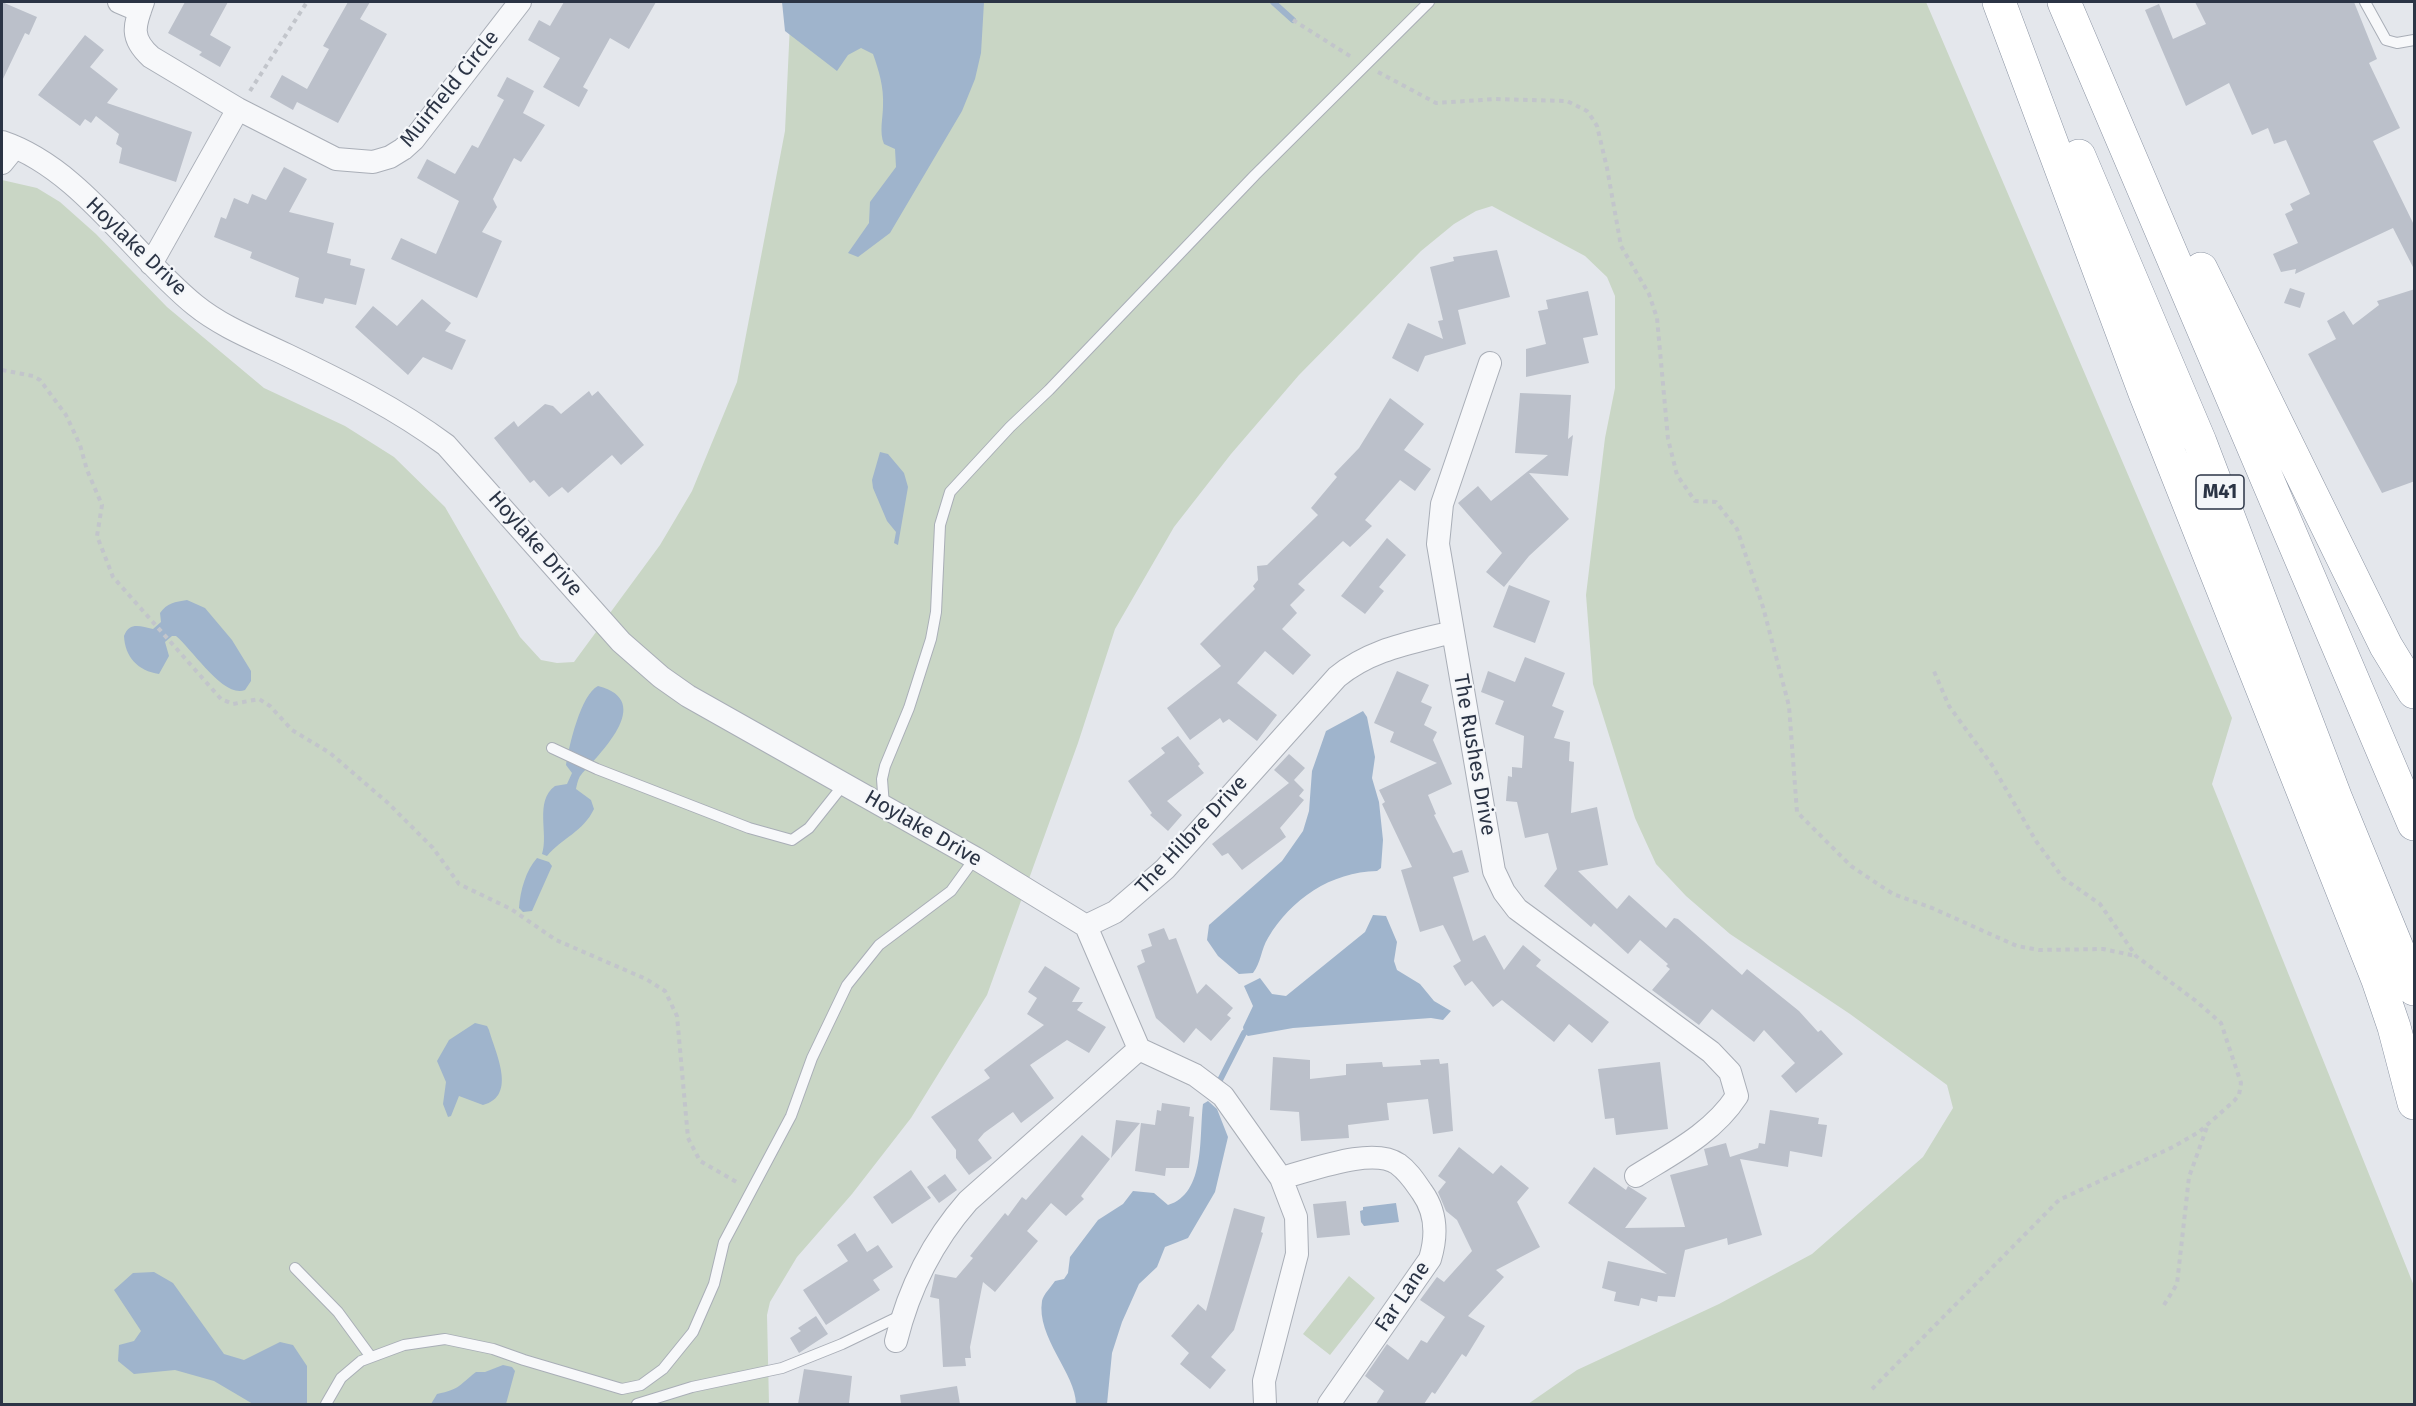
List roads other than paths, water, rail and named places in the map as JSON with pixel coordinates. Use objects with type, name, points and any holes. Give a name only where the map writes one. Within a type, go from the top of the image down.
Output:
[{"type":"highway","points":[[1999,2],[2145,393],[2378,980],[2415,1103]]},
{"type":"highway","name":"M41","points":[[2010,2],[2200,442],[2336,799],[2415,989]]},
{"type":"highway","points":[[2066,2],[2386,646],[2415,692]]},
{"type":"highway","name":"M41","points":[[2066,2],[2415,824]]},
{"type":"street","points":[[119,2],[142,6]]},
{"type":"street","name":"Muirfield Circle","points":[[142,6],[135,34],[140,47],[151,57],[238,110],[336,159],[354,163],[390,157],[414,139],[520,2]]},
{"type":"street","points":[[151,264],[238,110]]},
{"type":"street","name":"Hoylake Drive","points":[[6,151],[50,167],[75,187],[151,264],[195,305],[218,322],[370,395],[418,424],[446,445],[621,642],[641,661],[688,696],[975,858],[1086,926]]},
{"type":"street","name":"The Rushes Drive","points":[[1490,363],[1471,413],[1438,526],[1438,544],[1494,871],[1504,892],[1517,909],[1534,924],[1711,1052],[1730,1072],[1737,1096],[1725,1115],[1701,1135],[1636,1176]]},
{"type":"street","name":"The Hilbre Drive","points":[[1086,926],[1115,912],[1165,869],[1337,676],[1369,655],[1452,632]]},
{"type":"street","points":[[1086,926],[1139,1049],[1215,1089],[1281,1178],[1296,1217],[1297,1254],[1264,1381],[1265,1404]]},
{"type":"street","points":[[896,1341],[902,1315],[933,1245],[968,1201],[1139,1049]]},
{"type":"street","name":"Far Lane","points":[[1281,1178],[1351,1159],[1377,1158],[1396,1163],[1410,1175],[1426,1197],[1435,1223],[1436,1240],[1430,1259],[1329,1404]]},
{"type":"lane","points":[[884,806],[882,779],[885,766],[909,708],[931,639],[936,612],[940,525],[950,492],[1010,427],[1049,390],[1364,64],[1429,2]]},
{"type":"lane","points":[[2364,2],[2390,43],[2415,40]]},
{"type":"lane","points":[[552,748],[597,769],[748,828],[792,840],[809,828],[844,784]]},
{"type":"lane","points":[[326,1404],[341,1378],[371,1357],[404,1345],[445,1339],[493,1348],[622,1389],[641,1385],[663,1369],[693,1332],[714,1284],[724,1242],[791,1116],[812,1058],[847,985],[879,945],[951,891],[975,858]]},
{"type":"lane","points":[[295,1268],[356,1335],[371,1357]]},
{"type":"lane","points":[[637,1404],[692,1387],[782,1368],[842,1344],[902,1315]]},
{"type":"water","points":[[782,2],[984,2],[981,53],[975,79],[962,111],[890,233],[858,257],[848,253],[869,223],[870,202],[896,167],[895,149],[884,144],[881,130],[883,92],[881,79],[873,54],[861,48],[848,55],[837,71],[785,31]]},
{"type":"water","points":[[880,452],[888,454],[904,473],[908,487],[898,545],[894,543],[896,532],[887,521],[873,488],[872,480]]},
{"type":"water","points":[[187,600],[205,608],[232,640],[251,671],[251,681],[245,690],[237,691],[218,680],[176,636],[172,636],[165,642],[169,656],[159,674],[145,670],[130,656],[124,636],[129,628],[136,626],[153,629],[161,622],[160,613],[165,607]]},
{"type":"water","points":[[598,686],[615,693],[622,704],[623,716],[618,729],[580,776],[578,782],[576,789],[591,800],[594,809],[584,824],[547,856],[542,854],[545,800],[555,786],[567,784],[572,773],[566,765],[577,721],[586,699]]},
{"type":"water","points":[[1363,711],[1367,717],[1375,757],[1372,778],[1379,802],[1383,840],[1381,868],[1377,871],[1344,876],[1328,882],[1300,900],[1277,924],[1268,938],[1253,973],[1239,974],[1218,956],[1207,940],[1209,925],[1282,861],[1303,831],[1309,811],[1312,771],[1326,731]]},
{"type":"water","points":[[537,858],[549,862],[552,866],[532,911],[523,912],[519,908],[522,888]]},
{"type":"water","points":[[1373,915],[1386,916],[1397,942],[1394,961],[1397,970],[1420,984],[1434,1001],[1451,1011],[1443,1020],[1431,1018],[1293,1028],[1248,1036],[1244,1033],[1243,1027],[1253,1006],[1244,986],[1260,978],[1272,994],[1286,996],[1365,932]]},
{"type":"water","points":[[475,1023],[487,1026],[489,1030],[501,1072],[500,1093],[494,1100],[483,1105],[459,1096],[451,1116],[448,1117],[443,1104],[446,1082],[437,1061],[449,1040]]},
{"type":"water","points":[[1208,1101],[1217,1109],[1228,1137],[1215,1192],[1188,1238],[1165,1247],[1157,1267],[1139,1284],[1122,1322],[1112,1353],[1107,1404],[1076,1404],[1070,1380],[1045,1328],[1042,1301],[1045,1294],[1055,1281],[1064,1279],[1068,1273],[1070,1257],[1098,1220],[1123,1204],[1133,1191],[1154,1193],[1168,1205],[1180,1199],[1189,1189],[1198,1162],[1203,1104]]},
{"type":"water","points":[[1396,1203],[1399,1222],[1364,1226],[1361,1222],[1360,1211],[1363,1207]]},
{"type":"water","points":[[154,1272],[173,1283],[224,1354],[244,1360],[280,1342],[293,1345],[307,1366],[307,1404],[253,1404],[214,1381],[175,1370],[134,1374],[118,1361],[119,1345],[134,1341],[141,1331],[114,1290],[133,1273]]},
{"type":"water","points":[[503,1365],[512,1367],[515,1371],[506,1404],[431,1404],[437,1394],[455,1388],[476,1372],[485,1372]]},
{"type":"waterway","points":[[1273,2],[1293,20]]},
{"type":"waterway","points":[[1217,1086],[1244,1033]]}]
